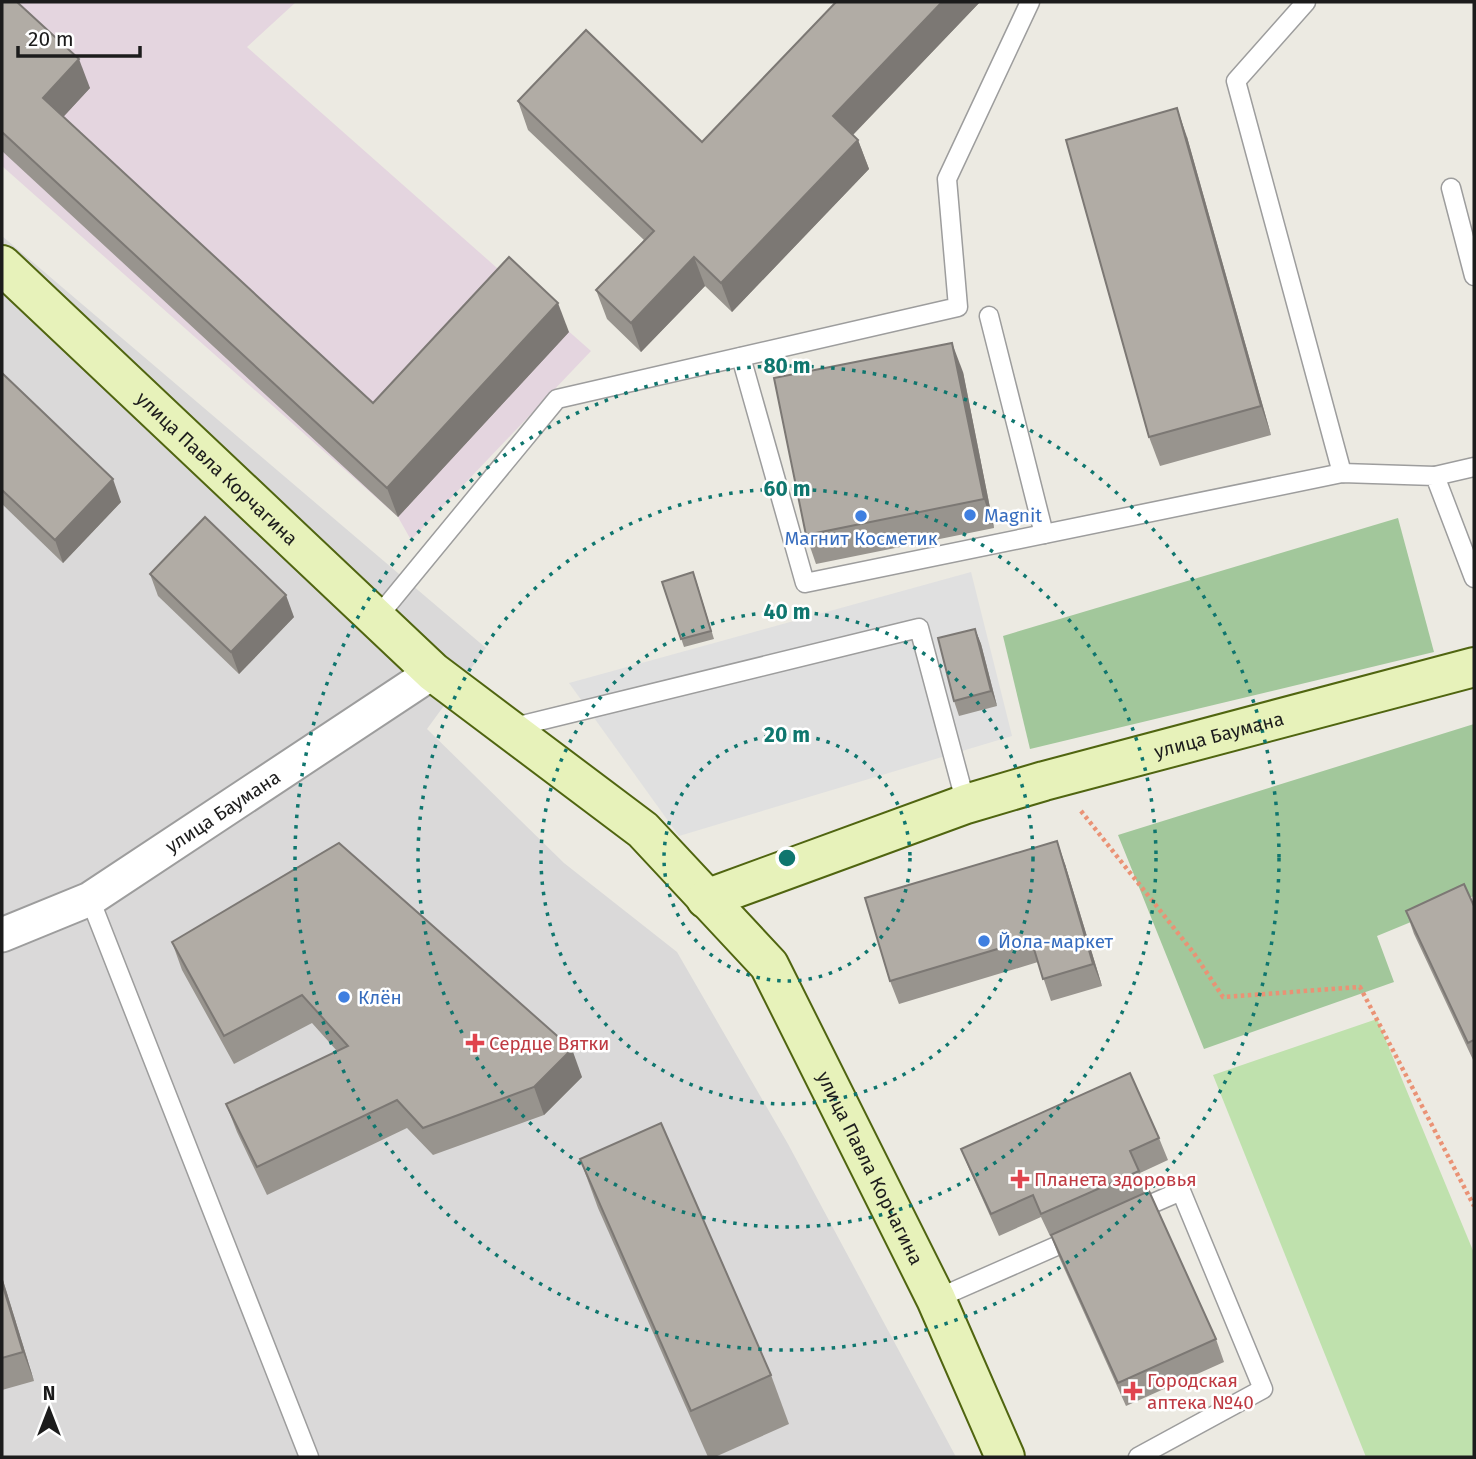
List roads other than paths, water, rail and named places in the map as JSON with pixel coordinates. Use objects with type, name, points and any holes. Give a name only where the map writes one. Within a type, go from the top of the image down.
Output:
[{"type":"main road","name":"улица Павла Корчагина","points":[[2,265],[433,672],[643,830],[769,965],[936,1298],[1005,1457]]},
{"type":"main road","name":"улица Баумана","points":[[966,804],[1474,667]]},
{"type":"main road","points":[[706,899],[966,804]]},
{"type":"street","name":"улица Баумана","points":[[2,935],[90,899],[433,672]]},
{"type":"lane","points":[[376,619],[557,399],[958,307],[947,179],[1030,2]]},
{"type":"lane","points":[[1306,2],[1237,81],[1342,473]]},
{"type":"lane","points":[[1451,188],[1474,276]]},
{"type":"lane","points":[[989,316],[1044,534]]},
{"type":"lane","points":[[740,357],[806,583],[1342,473],[1435,476],[1474,467]]},
{"type":"lane","points":[[1435,476],[1474,578]]},
{"type":"lane","points":[[507,728],[919,628],[966,804]]},
{"type":"lane","points":[[90,899],[309,1457]]},
{"type":"lane","points":[[1120,1218],[1181,1191],[1263,1389],[1138,1457]]},
{"type":"lane","points":[[936,1298],[1095,1229]]},
{"type":"place","name":"Magnit","points":[[970,515]]},
{"type":"place","name":"Магнит Косметик","points":[[861,516]]},
{"type":"place","name":"Йола-маркет","points":[[984,941]]},
{"type":"place","name":"Клён","points":[[344,997]]},
{"type":"place","name":"Сердце Вятки","points":[[475,1043]]},
{"type":"place","name":"Планета здоровья","points":[[1020,1179]]},
{"type":"place","name":"Городская аптека №40","points":[[1133,1391]]}]
